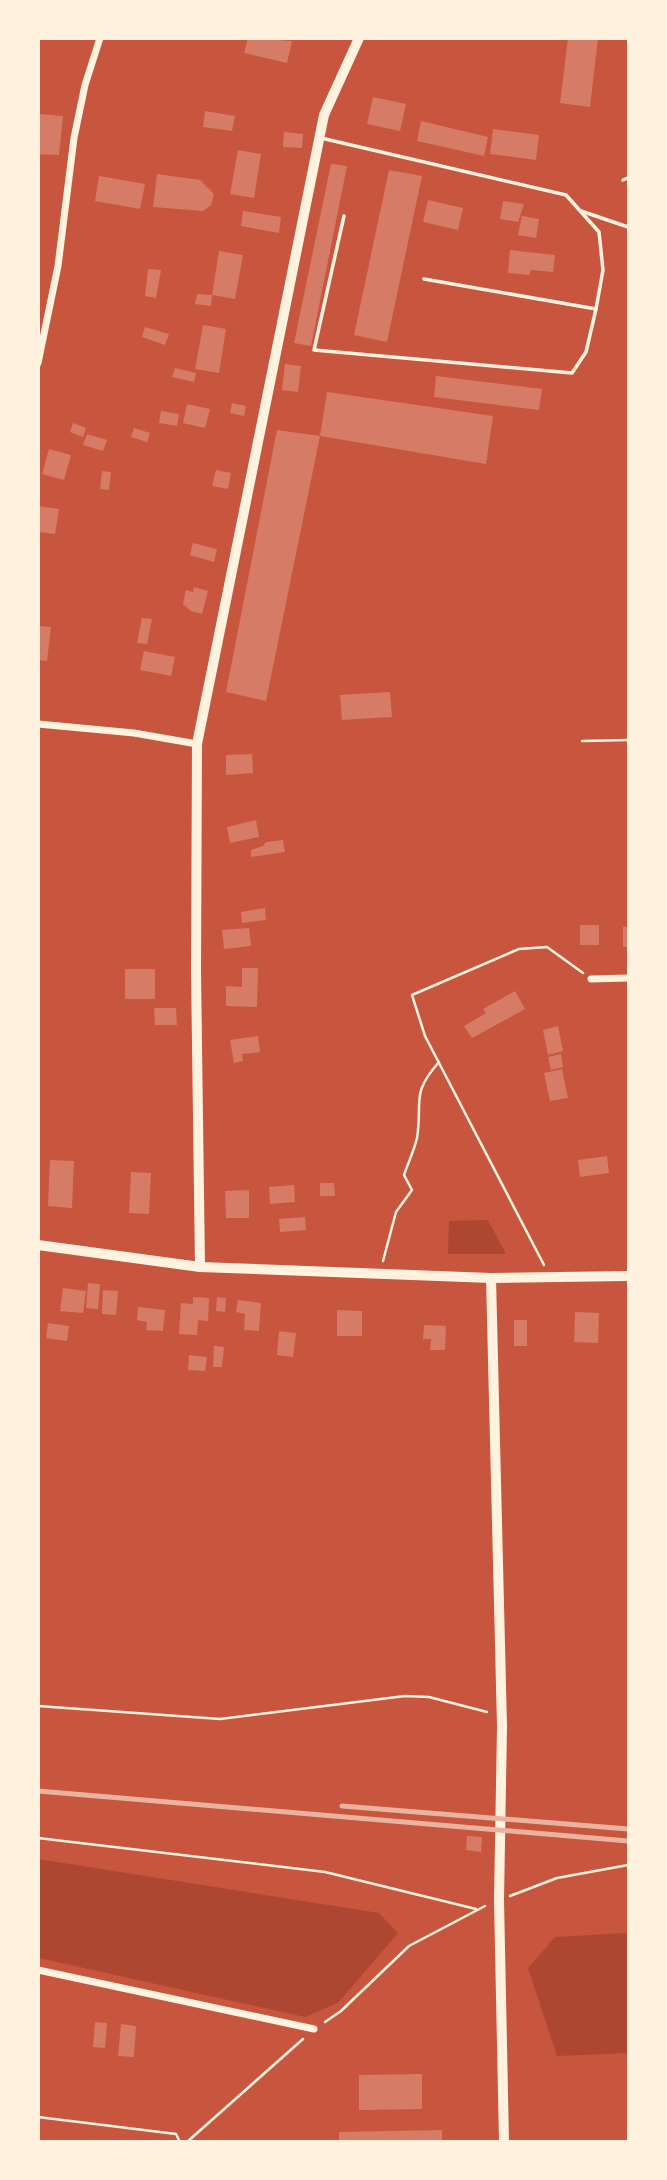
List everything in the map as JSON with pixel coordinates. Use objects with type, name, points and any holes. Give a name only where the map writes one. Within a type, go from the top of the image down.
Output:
[{"type":"street","points":[[38,363],[58,266],[74,138],[85,85],[100,38]]},
{"type":"street","points":[[200,1267],[196,970],[197,744],[324,115],[359,38]]},
{"type":"street","points":[[38,724],[134,733],[197,744]]},
{"type":"street","points":[[591,979],[628,978]]},
{"type":"street","points":[[38,1245],[200,1267],[491,1278],[628,1276]]},
{"type":"street","points":[[491,1278],[502,1726],[499,1900],[504,2141]]},
{"type":"street","points":[[38,1970],[314,2029]]},
{"type":"lane","points":[[319,138],[566,195],[599,232],[603,270],[586,352],[572,373],[314,350],[344,216]]},
{"type":"lane","points":[[579,210],[628,227]]},
{"type":"lane","points":[[424,279],[596,309]]},
{"type":"path","points":[[582,741],[628,740]]},
{"type":"path","points":[[551,1277],[425,1036],[412,995],[519,949],[547,947],[591,979]]},
{"type":"path","points":[[381,1274],[396,1212],[412,1190],[404,1175],[417,1138],[418,1100],[423,1080],[439,1062]]},
{"type":"path","points":[[38,1706],[219,1719],[405,1696],[429,1697],[478,1709],[497,1717],[502,1726]]},
{"type":"path","points":[[38,1838],[325,1872],[478,1910]]},
{"type":"path","points":[[187,2141],[314,2029],[341,2011],[409,1945],[499,1900],[558,1878],[628,1865]]},
{"type":"path","points":[[38,2118],[176,2134],[180,2141]]},
{"type":"shaded area","points":[[488,1220],[506,1254],[448,1254],[449,1221]]},
{"type":"shaded area","points":[[38,1859],[379,1913],[398,1933],[338,2003],[305,2017],[39,1958]]},
{"type":"shaded area","points":[[628,1933],[628,2053],[557,2056],[528,1968],[555,1937]]},
{"type":"building","points":[[248,38],[292,41],[287,63],[244,53]]},
{"type":"building","points":[[568,38],[598,38],[590,107],[560,103]]},
{"type":"building","points":[[373,97],[406,104],[400,131],[367,124]]},
{"type":"building","points":[[205,111],[235,116],[232,131],[203,127]]},
{"type":"building","points":[[38,114],[63,116],[59,155],[38,154]]},
{"type":"building","points":[[421,121],[488,137],[484,156],[417,141]]},
{"type":"building","points":[[493,129],[539,135],[536,160],[490,154]]},
{"type":"building","points":[[284,132],[303,134],[302,148],[283,147]]},
{"type":"building","points":[[238,150],[261,154],[254,198],[230,194]]},
{"type":"building","points":[[331,164],[347,166],[311,346],[294,343]]},
{"type":"building","points":[[389,170],[422,176],[387,342],[354,335]]},
{"type":"building","points":[[157,174],[200,180],[214,194],[211,205],[203,211],[153,207]]},
{"type":"building","points":[[99,176],[145,184],[140,209],[95,201]]},
{"type":"building","points":[[428,200],[463,208],[458,230],[423,222]]},
{"type":"building","points":[[503,201],[524,204],[518,222],[500,219]]},
{"type":"building","points":[[243,211],[281,217],[279,233],[241,226]]},
{"type":"building","points":[[522,216],[539,219],[536,238],[518,235]]},
{"type":"building","points":[[510,250],[555,255],[553,272],[531,270],[529,275],[508,273]]},
{"type":"building","points":[[219,251],[243,255],[235,299],[212,295]]},
{"type":"building","points":[[148,269],[161,270],[156,298],[145,296]]},
{"type":"building","points":[[197,294],[212,295],[211,306],[195,304]]},
{"type":"building","points":[[203,325],[226,329],[219,373],[195,369]]},
{"type":"building","points":[[145,327],[169,334],[165,345],[142,337]]},
{"type":"building","points":[[285,364],[301,366],[298,392],[282,390]]},
{"type":"building","points":[[175,368],[196,373],[194,382],[172,377]]},
{"type":"building","points":[[436,376],[542,389],[539,410],[434,397]]},
{"type":"building","points":[[327,392],[493,416],[486,464],[320,436]]},
{"type":"building","points":[[232,403],[246,406],[244,416],[230,413]]},
{"type":"building","points":[[187,404],[210,409],[205,428],[183,423]]},
{"type":"building","points":[[161,411],[179,414],[177,426],[159,423]]},
{"type":"building","points":[[73,423],[86,428],[83,437],[70,432]]},
{"type":"building","points":[[134,428],[150,433],[147,442],[131,437]]},
{"type":"building","points":[[277,430],[320,436],[266,701],[226,692]]},
{"type":"building","points":[[87,434],[107,440],[103,451],[83,445]]},
{"type":"building","points":[[49,449],[71,455],[64,480],[42,474]]},
{"type":"building","points":[[216,470],[231,473],[228,489],[212,486]]},
{"type":"building","points":[[102,471],[111,472],[109,490],[100,489]]},
{"type":"building","points":[[38,506],[59,509],[55,534],[38,532]]},
{"type":"building","points":[[193,543],[217,549],[214,562],[190,555]]},
{"type":"building","points":[[194,587],[208,591],[202,614],[191,611],[183,604],[186,590],[193,592]]},
{"type":"building","points":[[142,618],[152,619],[147,644],[137,643]]},
{"type":"building","points":[[38,626],[51,627],[47,661],[38,660]]},
{"type":"building","points":[[144,651],[175,657],[171,676],[140,670]]},
{"type":"building","points":[[390,692],[392,717],[342,720],[340,695]]},
{"type":"building","points":[[252,754],[253,773],[226,775],[226,755]]},
{"type":"building","points":[[256,820],[259,837],[230,843],[227,827]]},
{"type":"building","points":[[283,840],[285,852],[251,857],[251,850],[263,846],[266,842]]},
{"type":"building","points":[[265,908],[266,920],[242,923],[241,912]]},
{"type":"building","points":[[580,925],[599,925],[599,945],[580,945]]},
{"type":"building","points":[[623,927],[628,927],[628,947],[623,947]]},
{"type":"building","points":[[249,928],[251,946],[224,949],[222,930]]},
{"type":"building","points":[[242,968],[258,968],[257,1007],[226,1006],[226,986],[242,987]]},
{"type":"building","points":[[125,969],[155,969],[155,999],[125,999]]},
{"type":"building","points":[[515,991],[525,1009],[472,1038],[464,1026],[486,1013],[483,1009]]},
{"type":"building","points":[[154,1008],[176,1008],[177,1025],[155,1025]]},
{"type":"building","points":[[558,1026],[563,1051],[548,1055],[543,1030]]},
{"type":"building","points":[[258,1036],[260,1052],[242,1054],[243,1061],[234,1063],[230,1040]]},
{"type":"building","points":[[561,1054],[563,1067],[551,1070],[548,1057]]},
{"type":"building","points":[[562,1069],[568,1098],[550,1101],[544,1073]]},
{"type":"building","points":[[607,1156],[609,1173],[580,1177],[578,1160]]},
{"type":"building","points":[[50,1160],[74,1161],[72,1208],[48,1206]]},
{"type":"building","points":[[131,1172],[151,1173],[149,1214],[129,1213]]},
{"type":"building","points":[[320,1183],[334,1183],[335,1196],[320,1196]]},
{"type":"building","points":[[294,1185],[295,1202],[270,1204],[269,1187]]},
{"type":"building","points":[[249,1190],[249,1218],[226,1218],[225,1191]]},
{"type":"building","points":[[305,1217],[306,1230],[280,1232],[279,1219]]},
{"type":"building","points":[[88,1283],[100,1284],[98,1309],[86,1308]]},
{"type":"building","points":[[63,1288],[86,1291],[83,1313],[60,1311]]},
{"type":"building","points":[[103,1290],[118,1291],[116,1315],[102,1314]]},
{"type":"building","points":[[193,1297],[209,1298],[208,1321],[198,1320],[197,1335],[179,1334],[181,1303],[193,1304]]},
{"type":"building","points":[[217,1297],[226,1298],[225,1312],[216,1311]]},
{"type":"building","points":[[238,1300],[261,1303],[259,1331],[244,1330],[245,1314],[236,1312]]},
{"type":"building","points":[[138,1307],[165,1310],[163,1331],[146,1330],[147,1322],[137,1320]]},
{"type":"building","points":[[337,1310],[362,1311],[362,1336],[337,1336]]},
{"type":"building","points":[[575,1312],[599,1313],[598,1343],[574,1342]]},
{"type":"building","points":[[514,1320],[527,1320],[527,1346],[514,1346]]},
{"type":"building","points":[[48,1323],[69,1326],[67,1341],[46,1338]]},
{"type":"building","points":[[424,1325],[446,1326],[445,1350],[430,1350],[431,1339],[423,1339]]},
{"type":"building","points":[[279,1331],[296,1333],[293,1357],[277,1355]]},
{"type":"building","points":[[214,1346],[224,1347],[222,1367],[213,1367]]},
{"type":"building","points":[[189,1355],[207,1357],[205,1371],[188,1370]]},
{"type":"building","points":[[467,1836],[482,1837],[481,1852],[466,1850]]},
{"type":"building","points":[[95,2022],[107,2023],[105,2048],[93,2047]]},
{"type":"building","points":[[121,2024],[136,2026],[134,2057],[118,2056]]},
{"type":"building","points":[[422,2074],[422,2109],[359,2110],[359,2075]]},
{"type":"building","points":[[442,2130],[442,2142],[339,2142],[339,2132]]},
{"type":"railway","points":[[38,1791],[628,1841]]},
{"type":"railway","points":[[342,1806],[628,1829]]}]
